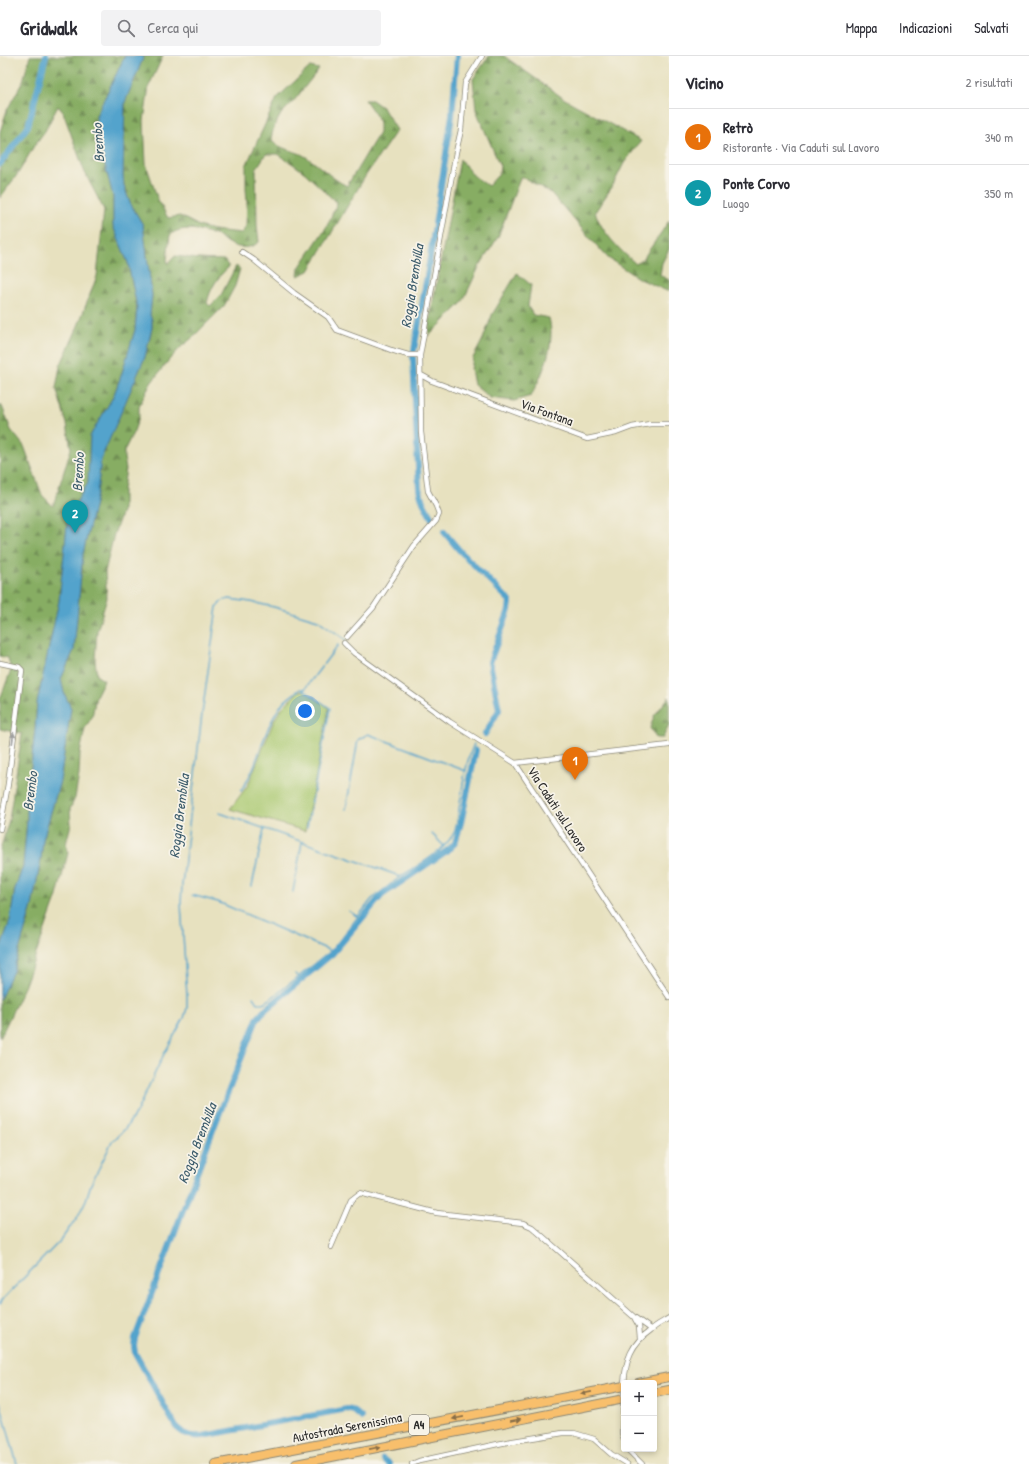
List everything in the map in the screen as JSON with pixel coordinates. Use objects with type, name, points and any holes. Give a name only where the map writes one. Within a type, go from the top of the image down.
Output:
[{"type":"highway","points":[[654,1380],[669,1377]]},
{"type":"highway","name":"Autostrada Serenissima","points":[[215,1464],[621,1385]]},
{"type":"highway","points":[[657,1392],[669,1390]]},
{"type":"highway","name":"Autostrada Serenissima","points":[[296,1464],[621,1400]]},
{"type":"street","points":[[347,637],[372,608],[414,546],[436,521],[439,514],[428,491],[421,432],[421,375],[419,355],[454,159],[461,130],[465,83],[482,56]]},
{"type":"street","points":[[242,252],[254,260],[294,294],[328,317],[337,330],[408,355],[419,355]]},
{"type":"street","name":"Via Fontana","points":[[421,375],[587,438],[616,433],[632,427],[650,424],[669,424]]},
{"type":"street","points":[[344,643],[354,654],[450,722],[515,762]]},
{"type":"street","points":[[0,663],[19,667],[22,670],[0,829]]},
{"type":"street","name":"Via Caduti sul Lavoro","points":[[669,744],[515,762],[669,997]]},
{"type":"street","points":[[331,1248],[351,1200],[360,1193],[436,1213],[524,1223],[532,1227],[634,1317],[651,1329]]},
{"type":"street","points":[[634,1317],[639,1326],[640,1338]]},
{"type":"street","points":[[624,1380],[627,1361],[632,1348],[640,1338],[651,1329],[669,1318]]},
{"type":"street","points":[[412,1464],[419,1461],[507,1442],[562,1433],[574,1433],[589,1436],[611,1454],[627,1464]]},
{"type":"street","points":[[630,1452],[642,1464]]},
{"type":"green space","points":[[30,56],[125,56],[96,116],[98,138],[113,196],[113,226],[128,263],[137,307],[135,330],[121,376],[113,397],[90,436],[88,483],[68,516],[59,601],[37,703],[27,805],[23,866],[15,889],[10,921],[0,949],[0,850],[9,820],[22,734],[0,729],[0,699],[11,670],[8,658],[0,656],[0,405],[2,406],[11,430],[24,446],[42,495],[53,506],[71,449],[67,424],[56,388],[60,366],[76,331],[97,276],[104,210],[85,173],[63,112],[58,106],[45,131],[34,146],[19,172],[0,198],[0,132],[7,110],[23,81]]},
{"type":"green space","points":[[144,56],[163,56],[149,86],[144,121],[146,164],[158,200],[168,218],[180,216],[199,226],[213,230],[242,233],[246,226],[246,166],[277,98],[310,67],[319,69],[293,102],[281,114],[274,127],[271,138],[276,144],[301,154],[347,186],[379,133],[379,123],[377,117],[365,100],[372,100],[383,108],[397,130],[366,175],[309,271],[298,276],[299,268],[327,226],[337,203],[305,173],[277,154],[266,154],[256,169],[257,225],[259,242],[245,248],[237,247],[227,243],[220,237],[188,229],[175,232],[170,235],[167,260],[168,264],[175,256],[178,256],[198,259],[224,260],[229,267],[221,274],[212,288],[207,303],[210,306],[221,295],[236,266],[240,269],[235,286],[224,306],[182,346],[151,383],[139,406],[139,417],[124,451],[126,469],[123,490],[123,509],[114,534],[105,572],[107,598],[97,631],[95,660],[97,676],[104,680],[96,696],[92,717],[85,728],[80,754],[79,775],[75,798],[70,809],[71,824],[66,844],[68,853],[57,896],[25,985],[0,1038],[0,999],[13,971],[32,906],[43,840],[60,781],[71,708],[64,693],[61,679],[74,650],[83,554],[97,494],[101,459],[145,357],[152,328],[152,320],[150,315],[152,295],[143,225],[130,203],[124,186],[123,175],[125,102]]},
{"type":"green space","points":[[489,56],[504,56],[563,98],[641,141],[624,163],[612,187],[595,212],[607,234],[636,264],[643,259],[669,221],[669,249],[662,263],[660,275],[669,280],[669,292],[638,278],[608,258],[551,193],[521,176],[498,237],[479,267],[462,303],[429,336],[429,323],[460,159],[474,176],[488,186],[499,174],[500,166],[476,110],[473,79]]},
{"type":"green space","points":[[517,273],[531,285],[528,306],[533,315],[549,318],[551,338],[550,348],[544,369],[531,396],[514,401],[490,398],[474,385],[471,369],[473,358],[483,339],[492,315]]},
{"type":"green space","points":[[299,691],[305,691],[329,708],[305,831],[230,809],[248,785],[274,720],[282,708]]},
{"type":"green space","points":[[669,697],[669,724],[663,738],[656,738],[650,728],[654,716]]},
{"type":"water","name":"Brembo","points":[[125,56],[144,56],[125,102],[123,175],[124,186],[130,203],[143,225],[152,295],[150,315],[152,320],[152,328],[145,357],[101,459],[97,494],[83,554],[74,650],[61,679],[64,693],[71,708],[60,781],[43,840],[32,906],[13,971],[0,999],[0,949],[10,921],[15,889],[23,866],[27,805],[37,703],[59,601],[68,516],[88,483],[90,436],[113,397],[135,330],[137,307],[128,263],[113,226],[113,196],[98,138],[96,116]]},
{"type":"waterway","points":[[0,164],[28,126],[46,56]]},
{"type":"waterway","name":"Roggia Brembilla","points":[[432,519],[423,502],[419,489],[413,356],[452,115],[457,56]]},
{"type":"waterway","name":"Roggia Brembilla","points":[[444,532],[460,551],[510,601],[509,610],[490,662],[499,710],[485,734]]},
{"type":"waterway","name":"Roggia Brembilla","points":[[0,1304],[4,1298],[61,1240],[78,1216],[86,1200],[91,1184],[112,1142],[124,1130],[136,1113],[164,1054],[184,1018],[187,1008],[187,996],[181,904],[182,885],[202,714],[217,607],[222,601],[229,599],[274,607],[318,620],[346,640]]},
{"type":"waterway","points":[[307,827],[330,708],[304,690],[338,645]]},
{"type":"waterway","points":[[241,791],[253,770],[265,735],[276,713],[287,699],[300,689],[304,689]]},
{"type":"waterway","points":[[346,809],[358,740],[368,734],[466,771]]},
{"type":"waterway","points":[[400,877],[438,852],[455,831],[467,764],[474,744]]},
{"type":"waterway","name":"Roggia Brembilla","points":[[362,1418],[354,1411],[347,1409],[203,1436],[189,1435],[176,1427],[135,1353],[135,1338],[215,1125],[257,1019],[264,1011],[332,954],[382,895],[448,850],[455,843],[461,823],[476,750]]},
{"type":"waterway","points":[[220,813],[400,877],[372,899],[331,951],[269,1000],[263,1003],[257,1003],[253,997]]},
{"type":"waterway","points":[[252,886],[264,829]]},
{"type":"waterway","points":[[432,834],[444,846]]},
{"type":"waterway","points":[[293,892],[302,842]]},
{"type":"waterway","points":[[192,895],[218,902],[331,951]]},
{"type":"waterway","points":[[349,911],[358,917]]},
{"type":"waterway","points":[[295,974],[298,977]]},
{"type":"waterway","name":"Roggia Brembilla","points":[[0,1403],[17,1464]]},
{"type":"waterway","name":"Roggia Brembilla","points":[[383,1459],[389,1464]]},
{"type":"place","name":"Ponte Corvo","points":[[75,533]]},
{"type":"place","name":"Retrò","points":[[575,780]]}]
